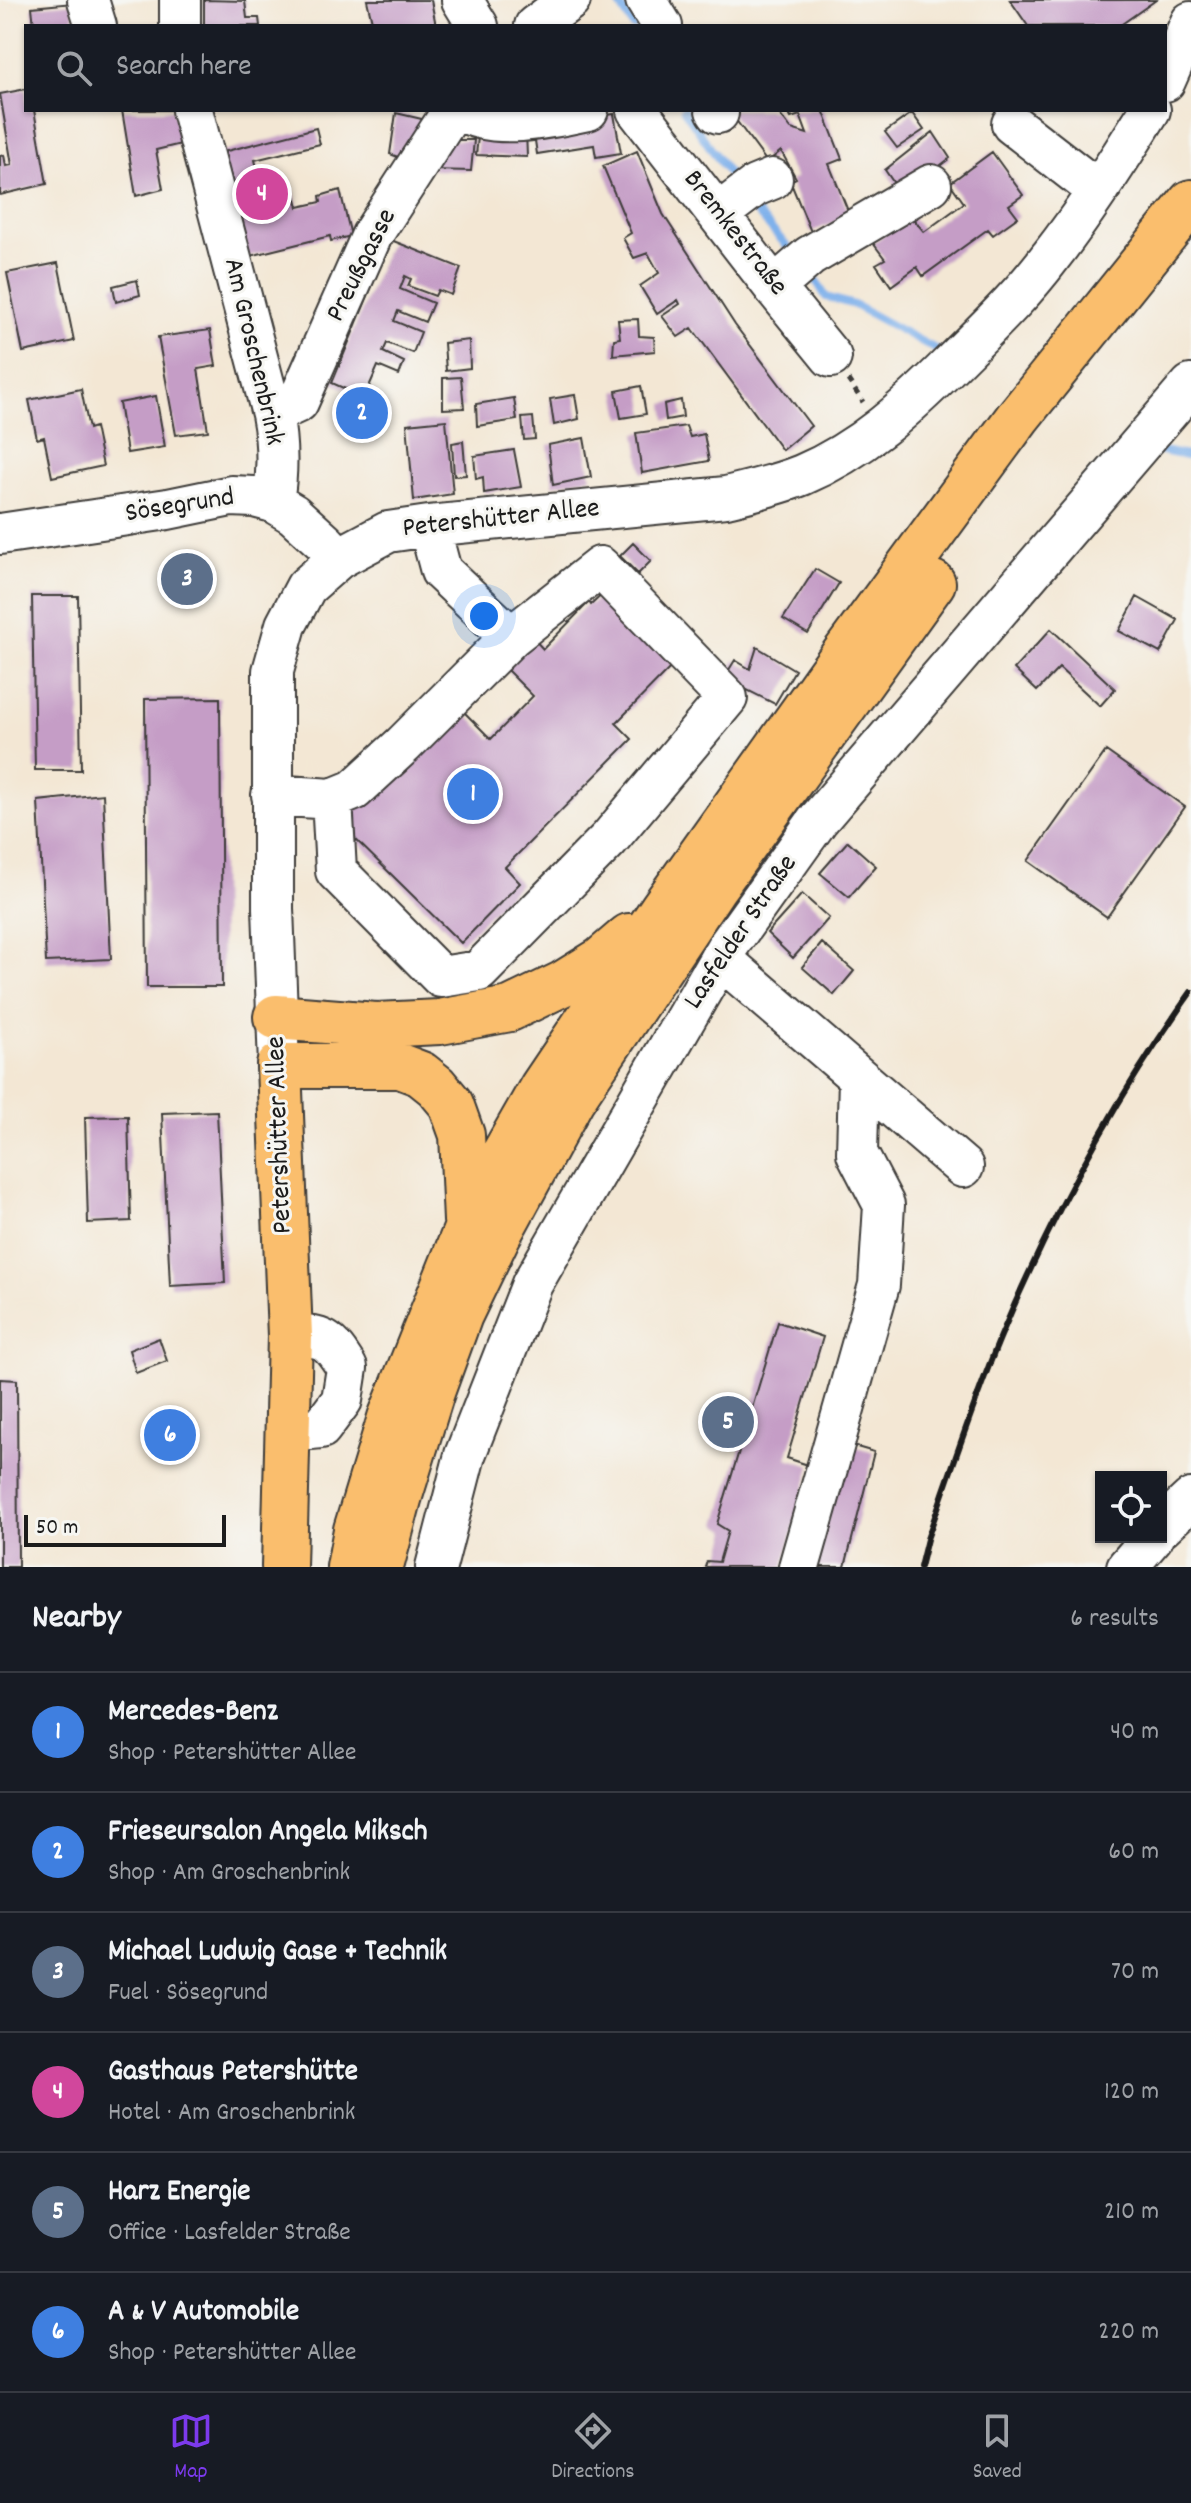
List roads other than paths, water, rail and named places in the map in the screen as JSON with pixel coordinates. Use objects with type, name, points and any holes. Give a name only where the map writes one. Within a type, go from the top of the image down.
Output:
[{"type":"main road","points":[[349,1567],[356,1530],[390,1418],[466,1229],[498,1164],[542,1087],[662,909],[830,673],[1018,417],[1191,202]]},
{"type":"main road","points":[[381,1567],[432,1392],[460,1315],[498,1236],[572,1100],[713,889],[1045,428],[1191,248]]},
{"type":"main road","points":[[276,1017],[376,1025],[440,1022],[510,1009],[564,983],[601,960],[662,909]]},
{"type":"main road","points":[[279,1066],[400,1066],[421,1074],[436,1086],[451,1104],[462,1135],[466,1229]]},
{"type":"main road","name":"Petershütter Allee","points":[[279,1066],[290,1336],[284,1567]]},
{"type":"street","points":[[88,0],[95,24]]},
{"type":"street","points":[[180,0],[180,24]]},
{"type":"street","points":[[462,0],[477,24]]},
{"type":"street","points":[[646,0],[661,24]]},
{"type":"street","points":[[1167,76],[1191,22]]},
{"type":"street","name":"Am Groschenbrink","points":[[193,112],[272,414],[277,440],[273,502]]},
{"type":"street","name":"Preußgasse","points":[[272,414],[298,402],[372,235],[452,112]]},
{"type":"street","points":[[463,112],[472,117],[534,122],[579,112]]},
{"type":"street","name":"Bremkestraße","points":[[640,112],[747,194],[793,271],[831,357]]},
{"type":"street","name":"Petershütter Allee","points":[[279,1066],[272,795],[273,671],[286,625],[306,587],[339,558],[388,532],[726,497],[769,486],[843,454],[882,428],[920,395],[997,318],[1050,257],[1149,112]]},
{"type":"street","points":[[1012,124],[1097,190]]},
{"type":"street","points":[[793,271],[931,185]]},
{"type":"street","name":"Lasfelder Straße","points":[[436,1567],[465,1455],[532,1284],[720,958],[818,820],[1191,385]]},
{"type":"street","name":"Sösegrund","points":[[1,526],[168,509],[231,496],[254,497],[273,502],[293,514],[339,558]]},
{"type":"street","points":[[429,526],[441,571],[511,637]]},
{"type":"street","points":[[272,795],[332,799],[354,790],[511,637],[600,567],[727,698],[609,839],[479,971],[441,977],[336,871],[332,799]]},
{"type":"street","points":[[720,958],[963,1167]]},
{"type":"street","points":[[799,1567],[879,1285],[884,1205],[857,1153],[859,1078]]},
{"type":"street","points":[[288,1431],[321,1428],[342,1400],[347,1368],[334,1346],[314,1336],[290,1336]]},
{"type":"street","points":[[1167,1521],[1191,1499]]},
{"type":"street","points":[[1127,1567],[1148,1543]]},
{"type":"waterway","points":[[617,0],[632,24]]},
{"type":"waterway","points":[[685,112],[737,186]]},
{"type":"waterway","points":[[749,204],[796,256]]},
{"type":"waterway","points":[[811,272],[826,297],[854,305],[939,351]]},
{"type":"waterway","points":[[1158,450],[1191,457]]},
{"type":"railway","points":[[920,1567],[981,1387],[1041,1248],[1086,1160],[1136,1074],[1191,992]]},
{"type":"place","name":"Gasthaus Petershütte","points":[[262,194]]},
{"type":"place","name":"Frieseursalon Angela Miksch","points":[[362,413]]},
{"type":"place","name":"Michael Ludwig Gase + Technik","points":[[187,579]]},
{"type":"place","name":"Mercedes-Benz","points":[[473,794]]},
{"type":"place","name":"Harz Energie","points":[[728,1422]]},
{"type":"place","name":"A & V Automobile","points":[[170,1435]]}]
